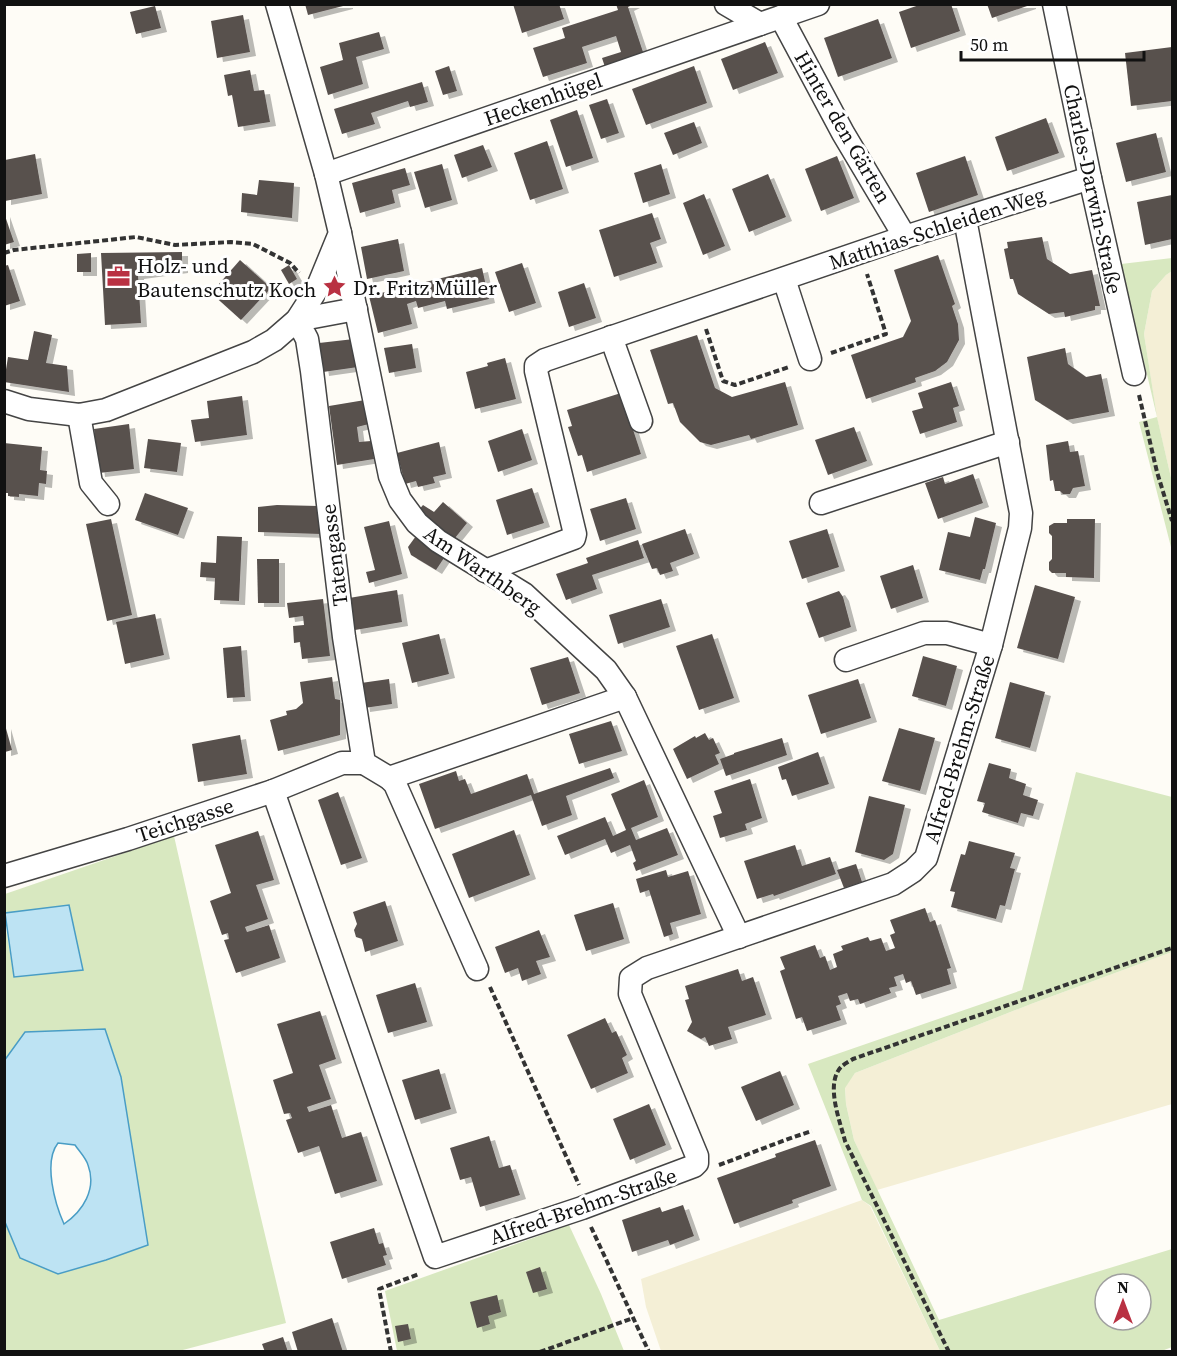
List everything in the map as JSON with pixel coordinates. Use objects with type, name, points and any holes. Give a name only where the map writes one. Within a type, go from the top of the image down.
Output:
[{"type":"street","name":"Am Warthberg","points":[[277,4],[326,174],[390,476],[400,501],[417,523],[438,541],[524,594],[606,670],[626,697],[738,937]]},
{"type":"street","points":[[726,4],[779,15],[818,4]]},
{"type":"street","name":"Charles-Darwin-Straße","points":[[1054,4],[1134,374]]},
{"type":"street","name":"Heckenhügel","points":[[326,174],[779,15]]},
{"type":"street","name":"Hinter den Gärten","points":[[779,15],[843,133],[905,237]]},
{"type":"street","name":"Matthias-Schleiden-Weg","points":[[485,571],[574,538],[538,383],[536,366],[545,360],[905,237],[1090,178]]},
{"type":"street","name":"Alfred-Brehm-Straße","points":[[435,1257],[690,1169],[697,1163],[697,1156],[630,994],[631,978],[647,968],[893,884],[913,871],[926,858],[990,645],[1020,528],[1021,513],[965,219]]},
{"type":"street","points":[[4,401],[29,409],[79,415],[106,410],[253,352],[274,340],[297,320],[317,289],[340,233]]},
{"type":"street","points":[[784,279],[810,360]]},
{"type":"street","points":[[297,320],[356,309]]},
{"type":"street","name":"Tatengasse","points":[[297,320],[307,339],[312,370],[344,637],[364,763]]},
{"type":"street","points":[[612,337],[641,421]]},
{"type":"street","points":[[79,415],[91,483],[108,504]]},
{"type":"street","points":[[821,503],[1008,442]]},
{"type":"street","name":"Alfred-Brehm-Straße","points":[[846,660],[924,633],[947,633],[990,645]]},
{"type":"street","points":[[389,778],[626,697]]},
{"type":"street","name":"Teichgasse","points":[[4,876],[128,839],[273,791],[342,763],[364,763]]},
{"type":"street","points":[[364,763],[395,784],[477,969]]},
{"type":"street","points":[[273,791],[435,1257]]},
{"type":"path","points":[[4,253],[136,237],[175,245],[231,242],[253,244],[290,263],[317,289]]},
{"type":"path","points":[[1134,374],[1156,472],[1173,521]]},
{"type":"path","points":[[949,1352],[845,1141],[836,1106],[834,1086],[840,1068],[853,1059],[1173,948]]},
{"type":"path","points":[[477,969],[485,976],[649,1352]]},
{"type":"path","points":[[697,1163],[715,1166],[812,1131]]},
{"type":"path","points":[[391,1352],[379,1289],[430,1270],[435,1257]]},
{"type":"path","points":[[540,1352],[633,1318]]},
{"type":"shaded area","points":[[1172,271],[1172,482],[1157,418],[1144,334],[1152,291]]},
{"type":"shaded area","points":[[1172,952],[1172,1104],[877,1190],[854,1140],[846,1104],[845,1087],[855,1073]]},
{"type":"shaded area","points":[[862,1200],[870,1206],[940,1351],[661,1351],[646,1307],[641,1279]]},
{"type":"green space","points":[[1172,258],[1172,271],[1152,291],[1144,334],[1157,417],[1121,264]]},
{"type":"green space","points":[[1157,417],[1172,482],[1172,551],[1139,422]]},
{"type":"green space","points":[[1076,772],[1172,797],[1172,952],[855,1073],[845,1088],[854,1140],[939,1320],[1093,1273],[1093,1332],[1153,1332],[1153,1272],[1097,1272],[1172,1249],[1172,1347],[1159,1352],[940,1351],[871,1206],[862,1200],[808,1064],[1022,990]]},
{"type":"green space","points":[[174,836],[286,1323],[179,1351],[5,1351],[5,1222],[21,1258],[58,1274],[148,1245],[25,1032],[5,1061],[4,918],[14,976],[83,970],[69,906],[5,913],[5,894]]},
{"type":"green space","points":[[569,1225],[624,1351],[397,1351],[385,1291]]},
{"type":"water","points":[[69,905],[83,970],[14,977],[5,913]]},
{"type":"water","points":[[105,1029],[121,1077],[148,1245],[58,1274],[20,1258],[5,1222],[4,1061],[25,1032]],"holes":[[[58,1143],[75,1145],[87,1162],[91,1183],[82,1206],[64,1224],[54,1195],[51,1161]]]},
{"type":"building","points":[[305,4],[347,4],[347,5],[308,15]]},
{"type":"building","points":[[513,4],[559,4],[564,19],[522,33]]},
{"type":"building","points":[[616,4],[634,4],[628,7],[644,55],[605,67],[602,58],[621,52],[616,36],[582,47],[587,63],[543,77],[533,48],[565,38],[562,28],[618,10]]},
{"type":"building","points":[[922,4],[951,4],[960,31],[911,48],[899,12]]},
{"type":"building","points":[[987,4],[1030,4],[1030,5],[992,18]]},
{"type":"building","points":[[155,6],[161,28],[136,34],[130,12]]},
{"type":"building","points":[[243,15],[250,52],[217,58],[211,21]]},
{"type":"building","points":[[878,19],[892,58],[838,77],[824,38]]},
{"type":"building","points":[[379,32],[384,49],[356,57],[363,84],[328,95],[320,67],[343,60],[339,43]]},
{"type":"building","points":[[765,42],[778,73],[733,90],[721,59]]},
{"type":"building","points":[[1172,47],[1172,101],[1131,106],[1125,53]]},
{"type":"building","points":[[449,66],[457,91],[443,95],[435,71]]},
{"type":"building","points":[[694,66],[707,103],[646,125],[632,89]]},
{"type":"building","points":[[250,70],[254,91],[264,90],[270,122],[238,127],[232,95],[228,96],[224,75]]},
{"type":"building","points":[[422,82],[428,102],[410,107],[408,101],[371,113],[375,124],[342,134],[334,109]]},
{"type":"building","points":[[607,99],[619,133],[601,139],[589,105]]},
{"type":"building","points":[[577,110],[593,158],[566,167],[550,120]]},
{"type":"building","points":[[1046,118],[1059,153],[1007,171],[995,137]]},
{"type":"building","points":[[694,122],[702,143],[673,155],[664,133]]},
{"type":"building","points":[[1156,133],[1166,172],[1126,182],[1116,143]]},
{"type":"building","points":[[547,141],[563,189],[530,200],[514,153]]},
{"type":"building","points":[[483,145],[492,167],[462,178],[454,155]]},
{"type":"building","points":[[35,154],[42,194],[5,201],[5,160]]},
{"type":"building","points":[[837,156],[854,198],[821,211],[805,169]]},
{"type":"building","points":[[965,156],[978,195],[929,212],[916,173]]},
{"type":"building","points":[[442,164],[452,200],[425,208],[414,172]]},
{"type":"building","points":[[661,164],[670,194],[643,203],[634,173]]},
{"type":"building","points":[[405,168],[410,185],[392,190],[395,203],[360,213],[352,183]]},
{"type":"building","points":[[768,174],[786,217],[749,232],[732,189]]},
{"type":"building","points":[[259,180],[294,183],[292,218],[241,212],[242,193],[257,195]]},
{"type":"building","points":[[704,194],[725,246],[703,255],[683,203]]},
{"type":"building","points":[[1172,195],[1172,239],[1145,245],[1137,202]]},
{"type":"building","points":[[4,213],[14,242],[4,245]]},
{"type":"building","points":[[652,213],[661,239],[650,243],[657,263],[614,277],[599,230]]},
{"type":"building","points":[[1042,237],[1047,259],[1070,274],[1092,270],[1100,306],[1095,306],[1095,310],[1065,317],[1064,312],[1049,314],[1018,294],[1013,279],[1010,279],[1004,249],[1008,248],[1007,242]]},
{"type":"building","points":[[398,239],[404,271],[367,279],[361,247]]},
{"type":"building","points":[[182,252],[182,269],[138,275],[141,323],[105,325],[101,253]]},
{"type":"building","points":[[91,253],[91,272],[77,272],[77,254]]},
{"type":"building","points":[[938,255],[955,304],[952,306],[958,324],[959,340],[947,362],[935,371],[915,378],[916,382],[866,399],[851,355],[903,337],[911,321],[894,270]]},
{"type":"building","points":[[240,260],[271,288],[241,320],[211,293]]},
{"type":"building","points":[[522,263],[536,303],[509,312],[495,272]]},
{"type":"building","points":[[8,265],[20,301],[4,306],[4,266]]},
{"type":"building","points":[[289,265],[297,279],[289,284],[281,270]]},
{"type":"building","points":[[482,268],[489,299],[447,309],[445,301],[418,308],[416,301],[407,304],[412,324],[378,333],[369,296]]},
{"type":"building","points":[[584,283],[596,318],[569,327],[558,292]]},
{"type":"building","points":[[34,331],[52,335],[46,363],[67,366],[69,392],[4,382],[8,357],[28,360]]},
{"type":"building","points":[[697,335],[715,388],[732,397],[785,382],[798,425],[751,439],[749,435],[711,445],[700,442],[680,422],[673,403],[668,404],[650,350]]},
{"type":"building","points":[[354,339],[358,367],[323,372],[319,343]]},
{"type":"building","points":[[412,344],[416,368],[389,373],[384,348]]},
{"type":"building","points":[[1065,348],[1068,364],[1086,377],[1101,374],[1109,412],[1067,420],[1035,400],[1027,357]]},
{"type":"building","points":[[505,358],[516,399],[475,409],[466,372]]},
{"type":"building","points":[[951,382],[959,406],[953,408],[957,422],[920,434],[912,411],[923,408],[918,393]]},
{"type":"building","points":[[621,393],[641,454],[587,472],[582,455],[578,456],[568,427],[572,426],[567,410]]},
{"type":"building","points":[[242,396],[247,435],[195,442],[191,420],[209,418],[207,401]]},
{"type":"building","points":[[365,400],[369,424],[357,427],[359,442],[371,441],[374,459],[337,465],[329,406]]},
{"type":"building","points":[[129,424],[134,469],[99,473],[94,429]]},
{"type":"building","points":[[854,427],[867,461],[828,475],[815,440]]},
{"type":"building","points":[[522,429],[532,460],[498,472],[488,441]]},
{"type":"building","points":[[148,439],[181,443],[177,472],[144,468]]},
{"type":"building","points":[[1068,441],[1070,452],[1078,451],[1085,486],[1073,488],[1070,494],[1063,494],[1055,491],[1053,480],[1050,481],[1046,445]]},
{"type":"building","points":[[439,442],[446,474],[433,477],[435,483],[418,487],[416,481],[405,484],[397,453]]},
{"type":"building","points":[[4,443],[42,447],[40,470],[47,471],[46,484],[39,483],[38,496],[19,494],[19,497],[8,496],[8,493],[4,493]]},
{"type":"building","points":[[973,474],[983,503],[938,519],[925,483],[943,477],[945,484]]},
{"type":"building","points":[[532,488],[544,523],[507,535],[496,500]]},
{"type":"building","points":[[145,493],[188,508],[178,535],[135,520]]},
{"type":"building","points":[[626,498],[636,529],[600,541],[590,509]]},
{"type":"building","points":[[443,502],[467,523],[451,543],[417,512],[423,505],[434,512]]},
{"type":"building","points":[[318,506],[321,534],[258,532],[258,507]]},
{"type":"building","points":[[975,517],[996,523],[985,569],[983,569],[980,580],[939,570],[948,532],[970,537]]},
{"type":"building","points":[[111,519],[132,615],[107,621],[86,524]]},
{"type":"building","points":[[1067,519],[1095,519],[1094,578],[1066,577],[1066,573],[1052,573],[1049,570],[1049,562],[1052,559],[1052,536],[1049,533],[1049,526],[1054,523],[1067,523]]},
{"type":"building","points":[[389,521],[402,574],[369,583],[366,572],[375,570],[364,527]]},
{"type":"building","points":[[685,529],[694,554],[670,563],[673,571],[660,575],[657,568],[652,569],[642,544]]},
{"type":"building","points":[[827,529],[839,567],[802,579],[789,541]]},
{"type":"building","points":[[217,536],[242,537],[239,601],[214,600],[215,578],[200,577],[201,562],[216,563]]},
{"type":"building","points":[[416,536],[444,558],[436,570],[411,555],[408,547]]},
{"type":"building","points":[[638,540],[644,558],[592,575],[597,589],[566,600],[556,574],[588,563],[586,558]]},
{"type":"building","points":[[257,559],[279,559],[279,603],[258,603]]},
{"type":"building","points":[[913,565],[923,598],[891,609],[880,576]]},
{"type":"building","points":[[1035,585],[1075,597],[1058,659],[1017,648]]},
{"type":"building","points":[[397,590],[402,622],[355,630],[349,598]]},
{"type":"building","points":[[839,591],[843,597],[851,627],[819,638],[806,603]]},
{"type":"building","points":[[323,599],[330,656],[302,659],[300,642],[294,643],[293,626],[304,625],[303,616],[289,618],[287,603]]},
{"type":"building","points":[[661,599],[670,627],[618,644],[609,615]]},
{"type":"building","points":[[155,614],[164,655],[125,664],[116,622]]},
{"type":"building","points":[[439,634],[449,674],[412,683],[402,643]]},
{"type":"building","points":[[712,634],[734,698],[699,710],[676,646]]},
{"type":"building","points":[[241,646],[245,697],[227,698],[223,648]]},
{"type":"building","points":[[923,656],[957,666],[946,706],[912,696]]},
{"type":"building","points":[[568,657],[580,693],[542,705],[530,668]]},
{"type":"building","points":[[332,677],[335,699],[340,700],[340,735],[278,751],[270,720],[287,715],[286,711],[296,709],[303,703],[300,682]]},
{"type":"building","points":[[389,679],[392,704],[364,708],[361,683]]},
{"type":"building","points":[[858,679],[871,718],[821,734],[808,695]]},
{"type":"building","points":[[1010,682],[1045,692],[1030,748],[995,738]]},
{"type":"building","points":[[611,721],[622,751],[579,764],[569,734]]},
{"type":"building","points":[[5,725],[12,750],[5,752]]},
{"type":"building","points":[[899,728],[935,738],[920,791],[882,781]]},
{"type":"building","points":[[705,733],[709,740],[713,738],[720,753],[715,755],[719,764],[687,779],[673,749]]},
{"type":"building","points":[[240,735],[247,774],[198,782],[192,744]]},
{"type":"building","points":[[782,738],[787,755],[726,776],[720,759]]},
{"type":"building","points":[[818,752],[829,784],[792,796],[786,779],[782,780],[778,767]]},
{"type":"building","points":[[989,763],[1011,769],[1009,778],[1026,784],[1023,795],[1038,800],[1033,816],[1021,813],[1018,823],[982,812],[985,803],[977,801]]},
{"type":"building","points":[[610,768],[614,778],[566,796],[572,815],[542,826],[531,795],[435,829],[419,784],[456,771],[459,781],[465,779],[471,794],[527,774],[534,794]]},
{"type":"building","points":[[750,779],[762,818],[745,824],[747,830],[720,838],[713,816],[722,813],[714,791]]},
{"type":"building","points":[[644,780],[658,817],[631,828],[636,840],[667,828],[678,855],[636,871],[633,863],[636,861],[630,845],[611,853],[605,839],[565,855],[557,836],[605,817],[613,836],[626,830],[611,794]]},
{"type":"building","points":[[338,792],[362,858],[341,865],[318,800]]},
{"type":"building","points":[[869,796],[905,805],[893,854],[884,860],[855,852]]},
{"type":"building","points":[[514,830],[530,875],[469,898],[452,854]]},
{"type":"building","points":[[258,831],[274,880],[256,885],[268,919],[245,927],[247,932],[269,925],[280,958],[236,973],[224,940],[229,939],[228,933],[222,935],[210,901],[231,893],[215,845]]},
{"type":"building","points":[[969,841],[1015,853],[1010,868],[1015,869],[1005,906],[1000,905],[996,919],[951,907],[955,892],[950,891],[961,854],[965,855]]},
{"type":"building","points":[[795,845],[802,866],[830,857],[836,874],[774,896],[773,894],[757,899],[744,861]]},
{"type":"building","points":[[856,864],[862,882],[844,888],[837,870]]},
{"type":"building","points":[[666,870],[668,877],[688,871],[701,914],[670,923],[673,934],[664,937],[649,890],[640,893],[636,879]]},
{"type":"building","points":[[385,901],[398,941],[365,952],[362,939],[356,937],[354,930],[357,924],[353,912]]},
{"type":"building","points":[[613,903],[624,939],[586,951],[574,915]]},
{"type":"building","points":[[925,908],[930,922],[935,920],[951,968],[947,969],[951,984],[916,995],[911,981],[906,983],[903,974],[894,977],[897,986],[889,988],[891,993],[860,1004],[858,999],[850,1001],[847,993],[838,996],[841,1004],[836,1006],[841,1020],[807,1031],[802,1017],[796,1019],[780,971],[785,969],[780,957],[815,945],[820,958],[825,956],[830,970],[837,967],[833,954],[843,950],[841,946],[868,937],[870,941],[881,938],[886,951],[895,948],[890,935],[895,933],[890,920]]},
{"type":"building","points":[[539,930],[550,957],[536,961],[541,974],[522,981],[518,968],[505,973],[495,947]]},
{"type":"building","points":[[738,969],[742,981],[753,977],[766,1015],[728,1027],[732,1039],[709,1046],[705,1037],[701,1039],[687,1031],[692,1022],[685,1000],[689,999],[685,986]]},
{"type":"building","points":[[415,983],[427,1022],[388,1033],[376,995]]},
{"type":"building","points":[[320,1011],[336,1059],[319,1065],[331,1099],[307,1107],[309,1112],[331,1105],[342,1138],[361,1132],[377,1181],[335,1194],[319,1146],[298,1153],[286,1120],[292,1118],[290,1113],[284,1114],[273,1080],[293,1073],[277,1024]]},
{"type":"building","points":[[605,1018],[612,1033],[616,1031],[627,1055],[622,1058],[628,1073],[591,1089],[567,1035]]},
{"type":"building","points":[[439,1069],[451,1109],[415,1120],[402,1080]]},
{"type":"building","points":[[780,1071],[794,1105],[756,1121],[741,1087]]},
{"type":"building","points":[[649,1104],[666,1145],[630,1160],[613,1119]]},
{"type":"building","points":[[489,1136],[499,1168],[510,1165],[520,1195],[480,1207],[471,1177],[460,1180],[450,1148]]},
{"type":"building","points":[[815,1140],[831,1186],[792,1200],[793,1203],[734,1224],[717,1178]]},
{"type":"building","points":[[683,1205],[694,1236],[670,1245],[668,1240],[632,1252],[622,1220],[660,1207],[662,1212]]},
{"type":"building","points":[[374,1228],[379,1244],[383,1243],[387,1255],[383,1256],[386,1265],[342,1279],[330,1242]]},
{"type":"building","points":[[540,1267],[547,1289],[533,1293],[526,1272]]},
{"type":"building","points":[[497,1295],[501,1312],[488,1316],[490,1324],[477,1328],[470,1302]]},
{"type":"building","points":[[332,1318],[343,1352],[298,1352],[292,1332]]},
{"type":"building","points":[[408,1324],[411,1339],[398,1342],[395,1326]]},
{"type":"building","points":[[283,1337],[288,1352],[265,1352],[262,1344]]},
{"type":"place","name":"Holz- und Bautenschutz Koch","points":[[119,277]]},
{"type":"place","name":"Dr. Fritz Müller","points":[[335,287]]}]
